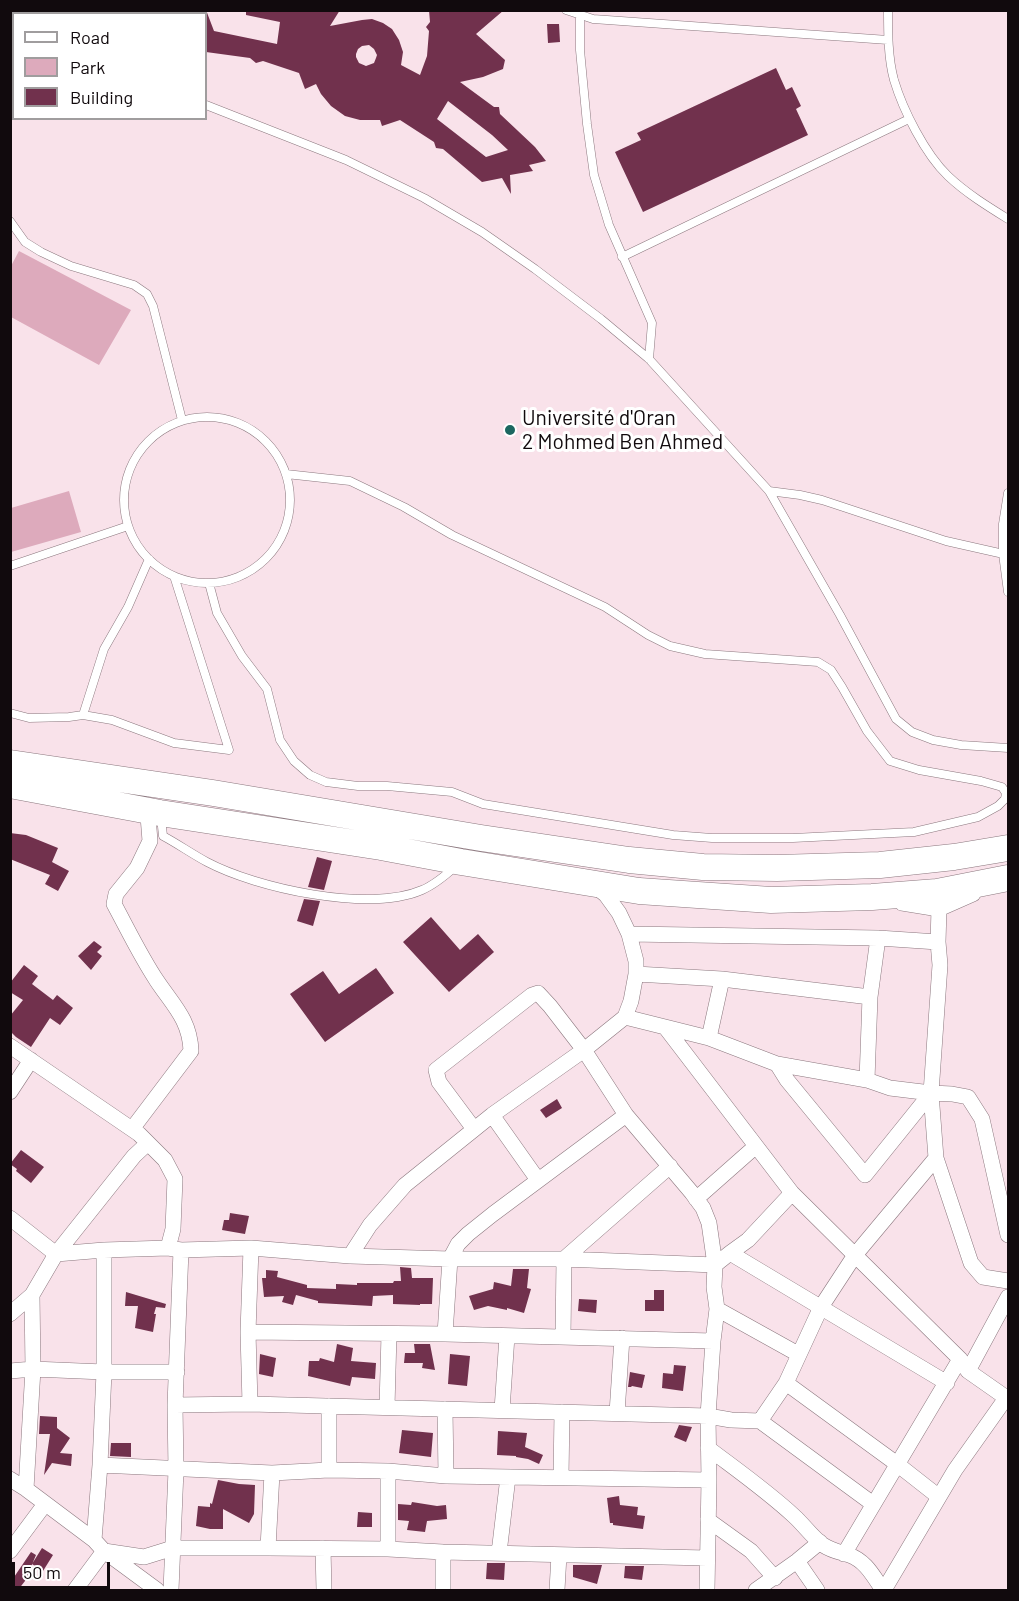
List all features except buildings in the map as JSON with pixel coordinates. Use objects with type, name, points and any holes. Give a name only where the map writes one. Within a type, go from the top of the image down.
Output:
[{"type":"highway","points":[[17,763],[481,838],[629,860],[703,867],[777,868],[880,865],[954,857],[1008,848]]},
{"type":"highway","points":[[10,785],[154,814],[381,847],[639,891],[771,900],[872,897],[937,892],[1000,880]]},
{"type":"street","points":[[10,797],[154,814],[150,841],[137,868],[116,894],[114,904],[157,981],[184,1020],[189,1030],[191,1051],[132,1129]]},
{"type":"street","points":[[872,897],[939,909],[1000,880]]},
{"type":"street","points":[[350,1256],[370,1225],[405,1185],[492,1115],[584,1050],[625,1017],[632,1001],[636,961],[619,913],[606,895],[588,881]]},
{"type":"street","points":[[626,929],[632,901],[639,891]]},
{"type":"street","points":[[939,909],[940,965],[931,1093],[936,1158],[971,1263],[983,1277],[1008,1281]]},
{"type":"street","points":[[626,929],[938,942]]},
{"type":"street","points":[[867,1080],[870,997],[878,938]]},
{"type":"street","points":[[636,974],[722,980],[870,997]]},
{"type":"street","points":[[709,1038],[722,980]]},
{"type":"street","points":[[474,1129],[440,1082],[436,1070],[532,995],[538,993],[584,1050],[626,1115],[703,1208],[709,1223],[715,1265],[714,1287],[717,1309],[708,1416],[707,1590]]},
{"type":"street","points":[[625,1017],[709,1038],[777,1064],[867,1080],[890,1088],[968,1097],[980,1114],[1008,1235]]},
{"type":"street","points":[[664,1027],[792,1193],[964,1365],[1007,1399],[955,1470],[884,1590],[868,1568],[855,1558],[831,1550],[820,1542],[785,1509],[708,1448]]},
{"type":"street","points":[[10,1046],[132,1129],[165,1160],[175,1179],[173,1229],[177,1470],[171,1590]]},
{"type":"street","points":[[10,1092],[31,1060]]},
{"type":"street","points":[[777,1064],[787,1080],[866,1174],[931,1093]]},
{"type":"street","points":[[492,1115],[538,1180]]},
{"type":"street","points":[[445,1334],[450,1259],[458,1244],[538,1180],[626,1115]]},
{"type":"street","points":[[10,1314],[32,1295],[56,1254],[134,1156],[148,1143]]},
{"type":"street","points":[[696,1199],[756,1146]]},
{"type":"street","points":[[760,1421],[786,1383],[821,1307],[855,1255],[936,1158]]},
{"type":"street","points":[[562,1337],[564,1259],[670,1166]]},
{"type":"street","points":[[10,1218],[56,1254],[104,1250],[251,1248],[350,1256],[564,1259],[715,1265],[748,1240],[792,1193]]},
{"type":"street","points":[[250,1404],[251,1248]]},
{"type":"street","points":[[75,1590],[99,1545],[104,1372],[104,1250]]},
{"type":"street","points":[[730,1253],[947,1383]]},
{"type":"street","points":[[27,1490],[33,1369],[32,1295]]},
{"type":"street","points":[[844,1554],[947,1383],[964,1365],[1008,1297]]},
{"type":"street","points":[[717,1309],[798,1354]]},
{"type":"street","points":[[249,1332],[507,1335],[713,1341]]},
{"type":"street","points":[[387,1407],[389,1334]]},
{"type":"street","points":[[502,1410],[507,1335]]},
{"type":"street","points":[[617,1413],[621,1338]]},
{"type":"street","points":[[10,1371],[33,1369],[177,1372]]},
{"type":"street","points":[[786,1383],[939,1497]]},
{"type":"street","points":[[175,1405],[250,1404],[617,1413],[708,1416],[760,1421],[873,1504]]},
{"type":"street","points":[[328,1470],[330,1406]]},
{"type":"street","points":[[445,1409],[446,1476]]},
{"type":"street","points":[[561,1477],[562,1412]]},
{"type":"street","points":[[100,1465],[272,1473],[328,1470],[388,1471],[446,1476],[709,1480]]},
{"type":"street","points":[[388,1471],[388,1549]]},
{"type":"street","points":[[268,1548],[272,1473]]},
{"type":"street","points":[[499,1554],[508,1477]]},
{"type":"street","points":[[10,1479],[157,1590]]},
{"type":"street","points":[[10,1551],[45,1504]]},
{"type":"street","points":[[708,1520],[751,1551],[775,1578]]},
{"type":"street","points":[[756,1590],[820,1542]]},
{"type":"street","points":[[99,1545],[144,1557],[173,1548],[323,1548],[707,1558]]},
{"type":"street","points":[[323,1548],[324,1590]]},
{"type":"street","points":[[442,1590],[443,1552]]},
{"type":"street","points":[[557,1590],[559,1555]]},
{"type":"street","points":[[797,1561],[817,1590]]},
{"type":"lane","points":[[566,10],[593,19],[888,40]]},
{"type":"lane","points":[[888,10],[888,40],[894,79],[909,119],[925,147],[946,174],[976,199],[1008,219]]},
{"type":"lane","points":[[580,13],[580,50],[594,175],[609,225],[652,323],[649,359]]},
{"type":"lane","points":[[207,105],[346,160],[424,198],[482,232],[601,319],[649,359],[769,491],[896,719],[912,732],[933,740],[961,745],[1008,748]]},
{"type":"lane","points":[[622,257],[909,119]]},
{"type":"lane","points":[[10,221],[25,242],[41,252],[71,266],[134,285],[147,294],[153,306],[182,420]]},
{"type":"lane","points":[[207,417],[233,421],[256,433],[274,451],[286,474],[289,508],[286,525],[275,548],[257,566],[234,578],[209,583],[174,576],[149,559],[136,544],[128,526],[124,500],[128,474],[140,451],[158,432],[182,420],[207,417]]},
{"type":"lane","points":[[209,583],[217,613],[242,656],[267,688],[280,740],[294,761],[310,775],[326,782],[452,792],[483,804],[672,835],[712,838],[793,838],[914,832],[978,817],[998,806],[1005,799],[1006,793],[1002,787],[919,770],[890,761],[867,731],[831,670],[819,662],[705,654],[670,646],[605,607],[452,535],[404,507],[350,481],[286,474]]},
{"type":"lane","points":[[769,491],[822,500],[946,541],[1006,555]]},
{"type":"lane","points":[[1008,493],[1003,524],[1008,592]]},
{"type":"lane","points":[[10,566],[128,526]]},
{"type":"lane","points":[[82,715],[104,649],[128,607],[149,559]]},
{"type":"lane","points":[[10,713],[29,718],[82,715],[112,720],[174,743],[229,750],[174,576]]},
{"type":"lane","points":[[154,814],[163,836],[206,862],[251,880],[309,894],[365,899],[394,897],[422,890],[461,862]]},
{"type":"green space","points":[[19,251],[131,310],[99,365],[11,317],[11,266]]},
{"type":"green space","points":[[69,491],[81,532],[11,552],[11,508]]},
{"type":"place","name":"Université d'Oran 2 Mohmed Ben Ahmed","points":[[510,430]]}]
